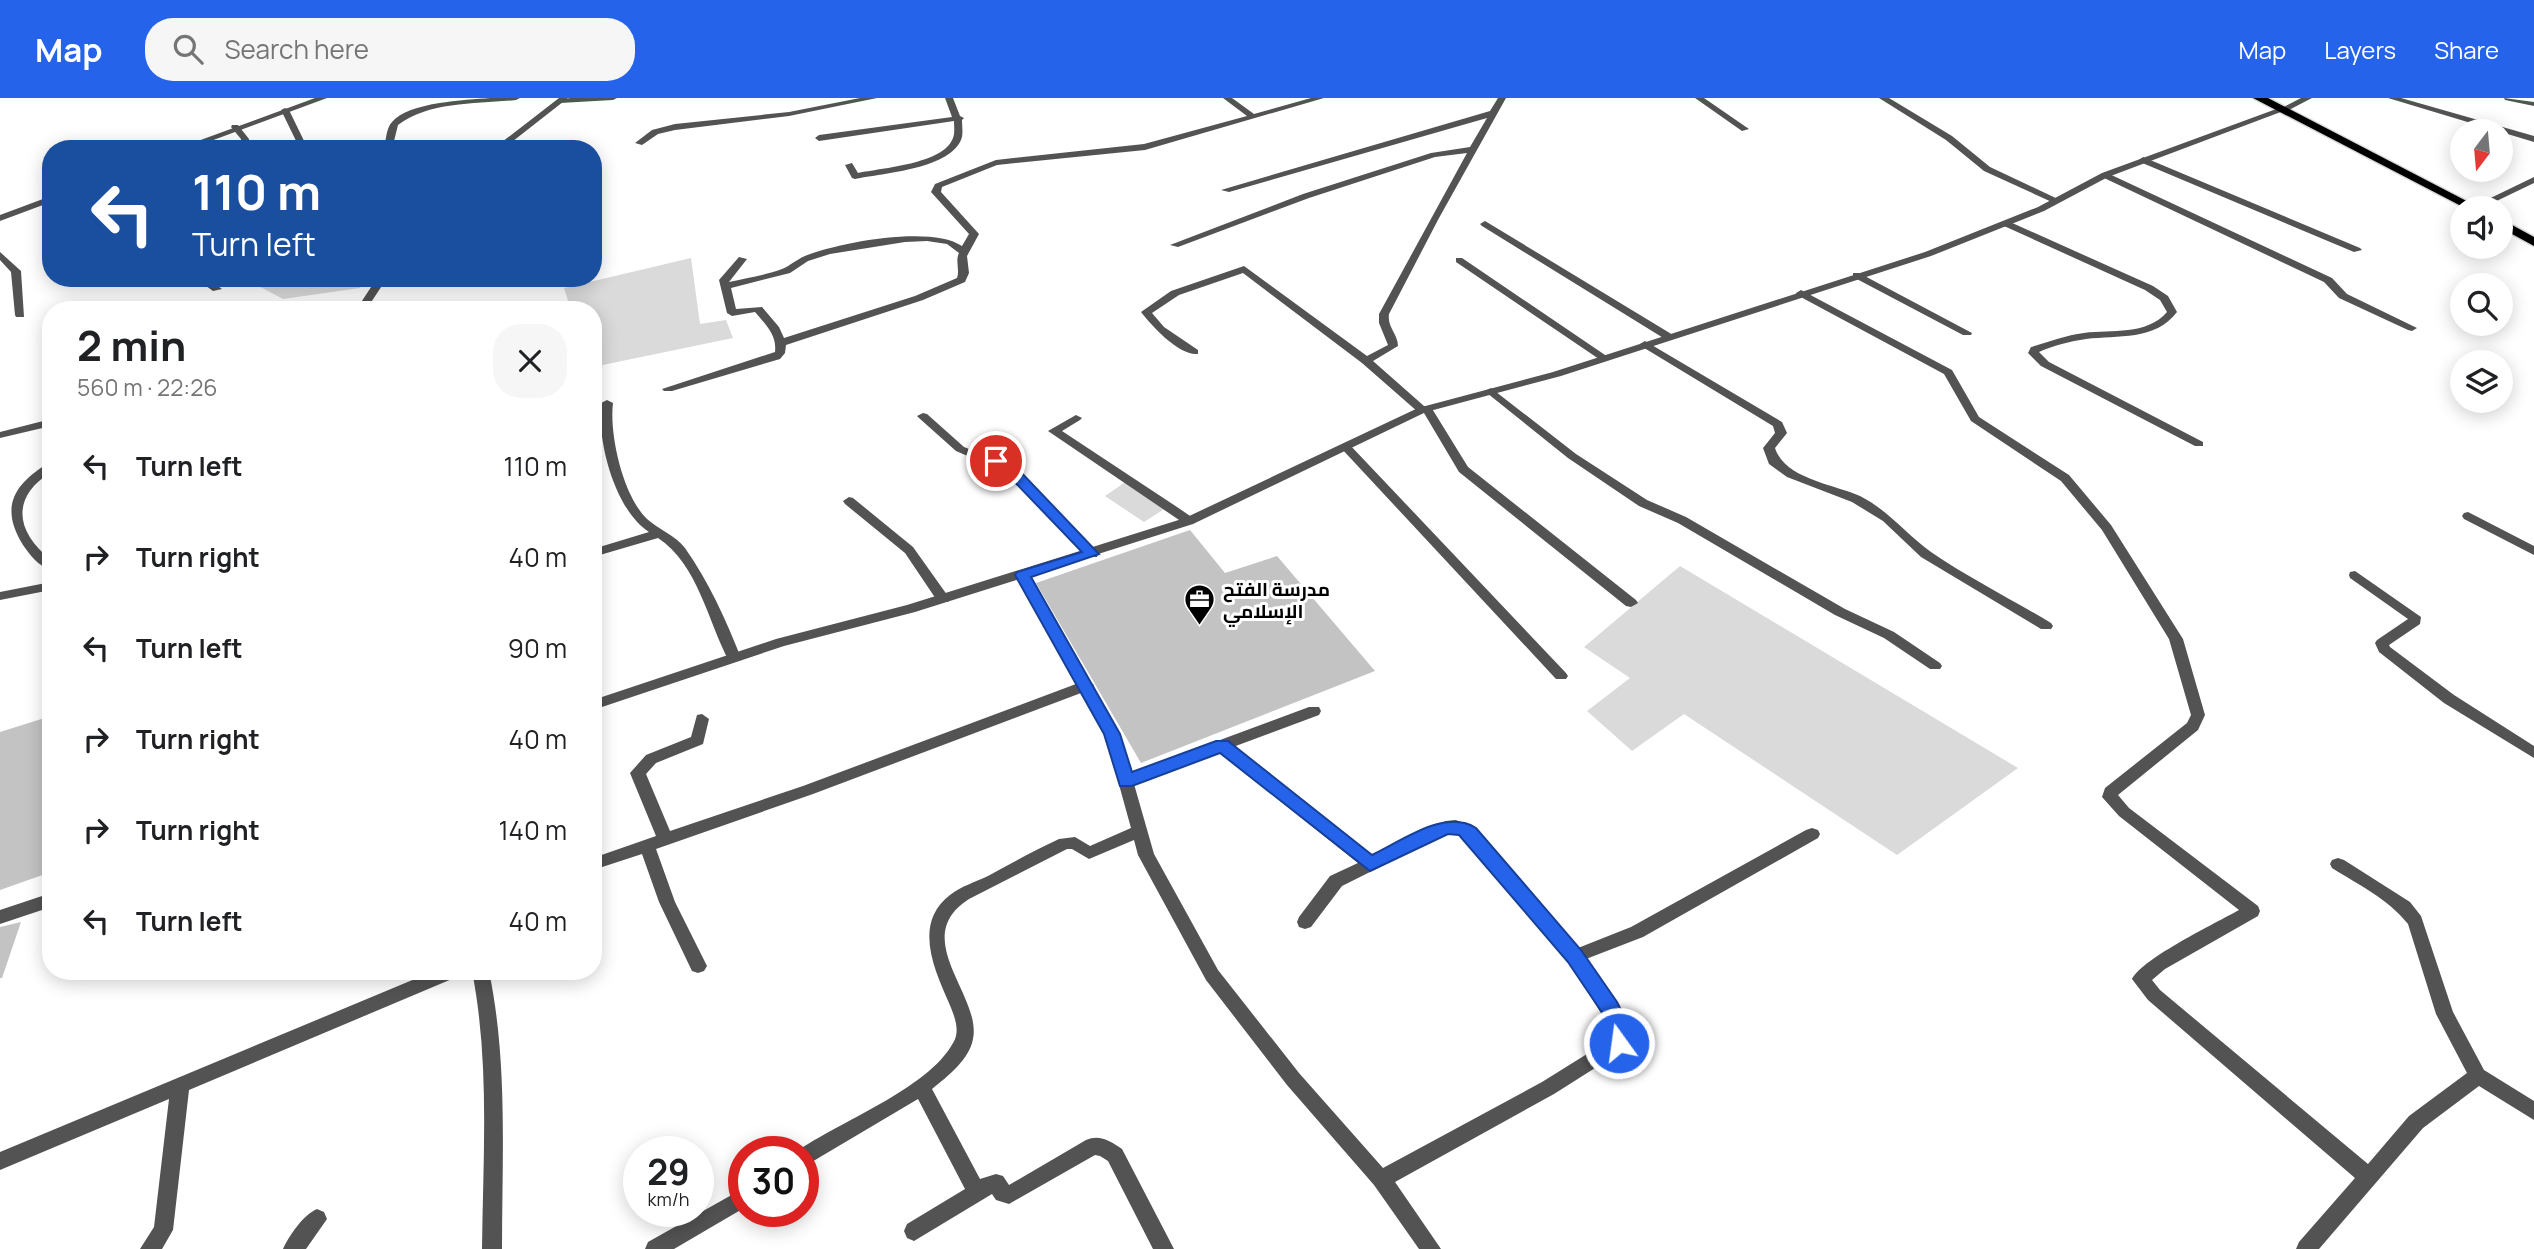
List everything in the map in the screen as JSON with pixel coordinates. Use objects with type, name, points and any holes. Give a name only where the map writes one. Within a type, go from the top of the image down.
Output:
[{"type":"highway","points":[[2259,98],[2451,196]]},
{"type":"highway","points":[[2513,230],[2534,242]]},
{"type":"street","points":[[202,140],[323,98]]},
{"type":"street","points":[[390,140],[393,125],[412,113],[516,98]]},
{"type":"street","points":[[509,140],[562,99],[613,98]]},
{"type":"street","points":[[639,143],[654,132],[674,127],[696,127],[789,114],[873,98]]},
{"type":"street","points":[[849,165],[855,176],[942,156],[953,150],[959,140],[960,118],[949,98]]},
{"type":"street","points":[[1227,98],[1252,116]]},
{"type":"street","points":[[780,343],[958,283],[964,276],[964,252],[974,234],[936,192],[938,187],[952,178],[1001,162],[1144,147],[1320,98]]},
{"type":"street","points":[[1366,361],[1393,346],[1393,338],[1384,326],[1384,314],[1434,218],[1502,98]]},
{"type":"street","points":[[1699,98],[1745,129]]},
{"type":"street","points":[[1882,98],[1950,138],[1994,174],[2057,201]]},
{"type":"street","points":[[602,702],[827,628],[943,599],[1189,521],[1424,410],[1557,374],[1856,275],[1928,254],[2007,224],[2105,175],[2308,98]]},
{"type":"street","points":[[2392,98],[2534,139]]},
{"type":"street","points":[[2508,98],[2534,104]]},
{"type":"street","points":[[285,110],[300,140]]},
{"type":"street","points":[[1226,190],[1494,113]]},
{"type":"street","points":[[819,138],[960,118]]},
{"type":"street","points":[[235,127],[245,140]]},
{"type":"street","points":[[1175,245],[1280,205],[1434,155],[1474,149]]},
{"type":"street","points":[[2143,160],[2357,250]]},
{"type":"street","points":[[2105,175],[2328,280],[2343,296],[2412,328]]},
{"type":"street","points":[[2500,196],[2534,180]]},
{"type":"street","points":[[0,218],[42,202]]},
{"type":"street","points":[[1485,224],[1668,337]]},
{"type":"street","points":[[2007,224],[2149,288],[2164,298],[2172,312],[2167,320],[2153,327],[2080,337],[2035,349],[2033,354],[2045,363],[2200,444]]},
{"type":"street","points":[[725,286],[787,271],[805,259],[828,251],[905,239],[927,238],[950,242],[964,252]]},
{"type":"street","points":[[0,256],[16,271],[20,315]]},
{"type":"street","points":[[668,389],[776,357],[780,353],[775,329],[758,309],[732,313],[724,278],[742,260]]},
{"type":"street","points":[[1459,260],[1603,358]]},
{"type":"street","points":[[1194,352],[1160,329],[1146,312],[1175,293],[1244,269],[1366,361],[1424,410],[1463,468],[1631,603]]},
{"type":"street","points":[[1856,275],[1967,333]]},
{"type":"street","points":[[1801,293],[1948,372],[1960,387],[1968,411],[1975,419],[2064,478],[2107,528],[2176,639],[2198,715],[2193,726],[2110,792],[2110,797],[2124,813],[2252,911],[2159,964],[2141,979],[2154,995],[2369,1177]]},
{"type":"street","points":[[1644,344],[1778,424],[1781,433],[1769,448],[1773,461],[1791,474],[1856,499],[1887,517],[1926,554],[2046,626]]},
{"type":"street","points":[[1491,391],[1573,456],[1643,503],[1682,520],[1840,612],[1889,635],[1934,666]]},
{"type":"street","points":[[607,403],[605,423],[616,467],[640,519],[678,548],[708,599],[734,658]]},
{"type":"street","points":[[923,416],[960,449],[1011,470],[1091,554]]},
{"type":"street","points":[[1076,418],[1054,431],[1096,461],[1138,484],[1189,521]]},
{"type":"street","points":[[0,435],[42,424]]},
{"type":"street","points":[[1345,446],[1561,676]]},
{"type":"street","points":[[42,473],[21,491],[14,519],[19,533],[42,557]]},
{"type":"street","points":[[849,500],[909,550],[943,599]]},
{"type":"street","points":[[2469,516],[2534,551]]},
{"type":"street","points":[[602,550],[660,533]]},
{"type":"street","points":[[1022,575],[1087,685],[1112,734],[1146,855],[1212,975],[1293,1079],[1381,1179],[1431,1249]]},
{"type":"street","points":[[2355,575],[2414,617],[2415,621],[2382,643],[2384,649],[2448,699],[2534,753]]},
{"type":"street","points":[[0,596],[42,588]]},
{"type":"street","points":[[602,861],[808,790],[1087,685]]},
{"type":"street","points":[[1126,781],[1314,711]]},
{"type":"street","points":[[665,838],[638,773],[651,759],[698,740],[702,719]]},
{"type":"street","points":[[1222,746],[1370,864]]},
{"type":"street","points":[[1305,922],[1336,881],[1446,827],[1462,828],[1470,833],[1574,956],[1621,1030],[1619,1043],[1548,1087],[1381,1179]]},
{"type":"street","points":[[819,1147],[921,1086],[947,1067],[964,1041],[964,1019],[938,957],[939,931],[948,907],[964,895],[1065,843],[1075,844],[1089,853],[1140,831]]},
{"type":"street","points":[[1574,956],[1637,932],[1812,834]]},
{"type":"street","points":[[647,846],[667,902],[698,966]]},
{"type":"street","points":[[2338,864],[2381,890],[2404,907],[2416,921],[2445,1014],[2478,1076],[2534,1111]]},
{"type":"street","points":[[0,917],[42,903]]},
{"type":"street","points":[[0,1161],[432,980]]},
{"type":"street","points":[[482,980],[489,1004],[492,1046],[492,1249]]},
{"type":"street","points":[[2306,1249],[2416,1122],[2478,1076]]},
{"type":"street","points":[[150,1249],[163,1230],[180,1086]]},
{"type":"street","points":[[921,1086],[976,1192]]},
{"type":"street","points":[[914,1231],[994,1182],[1003,1193],[1009,1195],[1093,1146],[1104,1147],[1115,1155],[1123,1166],[1164,1249]]},
{"type":"street","points":[[655,1249],[728,1206]]},
{"type":"street","points":[[293,1249],[317,1219]]},
{"type":"shaded area","points":[[691,258],[700,324],[726,320],[733,338],[602,365],[602,301],[568,301],[564,288],[602,287],[602,279]]},
{"type":"shaded area","points":[[260,287],[361,287],[360,288],[283,299]]},
{"type":"shaded area","points":[[1130,479],[1169,506],[1144,522],[1105,496]]},
{"type":"shaded area","points":[[1680,566],[2018,768],[1897,855],[1684,714],[1632,751],[1587,711],[1630,678],[1584,647]]},
{"type":"building","name":"مدرسة الفتح الإسلامي","points":[[1190,530],[1225,573],[1277,556],[1375,671],[1141,763],[1036,583]]},
{"type":"building","points":[[42,719],[42,875],[0,890],[0,732]]},
{"type":"building","points":[[21,922],[2,978],[0,978],[0,927]]},
{"type":"place","name":"مدرسة الفتح الإسلامي","points":[[1200,627]]},
{"type":"route","points":[[996,461],[1011,470],[1091,554],[1022,575],[1087,685],[1112,734],[1126,781],[1222,746],[1370,864],[1446,827],[1462,828],[1470,833],[1574,956],[1610,1008],[1621,1030],[1619,1043]]}]
